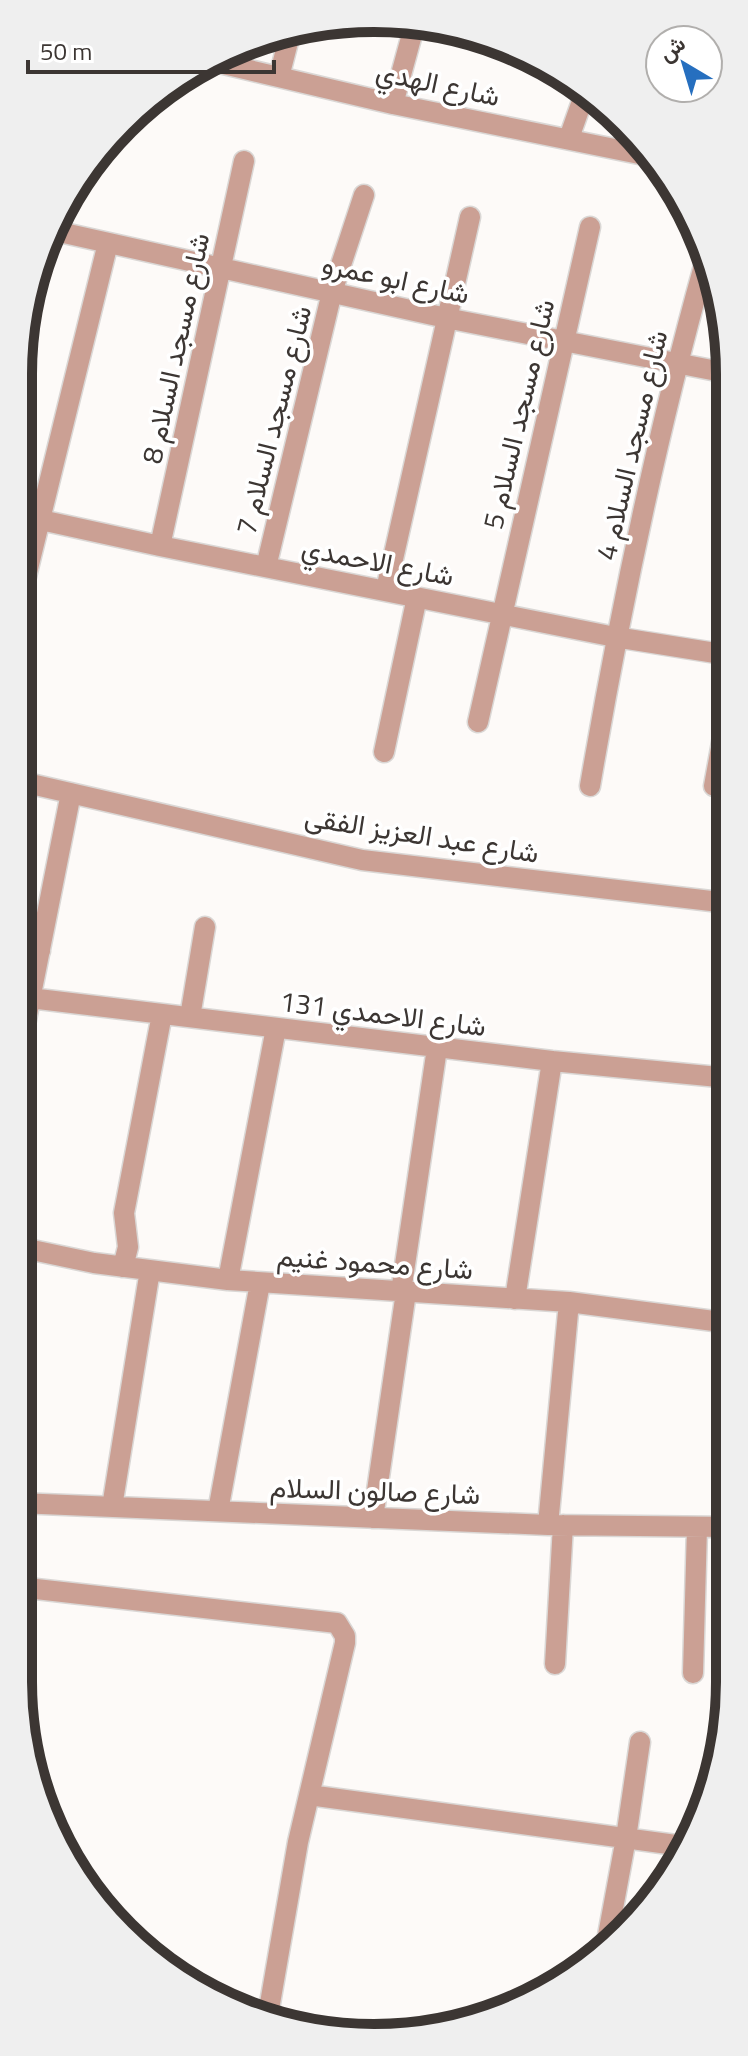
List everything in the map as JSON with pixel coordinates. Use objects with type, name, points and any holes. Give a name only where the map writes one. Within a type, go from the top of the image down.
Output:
[{"type":"street","points":[[393,104],[412,34]]},
{"type":"street","points":[[279,77],[288,43]]},
{"type":"street","name":"شارع الهدي","points":[[228,65],[393,104],[634,153]]},
{"type":"street","points":[[569,138],[582,103]]},
{"type":"street","name":"شارع مسجد السلام 8","points":[[160,546],[244,161]]},
{"type":"street","name":"شارع مسجد السلام 7","points":[[266,567],[332,292],[364,195]]},
{"type":"street","points":[[386,590],[470,217]]},
{"type":"street","name":"شارع مسجد السلام 5","points":[[478,722],[590,227]]},
{"type":"street","name":"شارع ابو عمرو","points":[[63,233],[563,343],[716,371]]},
{"type":"street","points":[[32,503],[108,243]]},
{"type":"street","name":"شارع مسجد السلام 4","points":[[590,786],[615,637],[677,364],[701,276]]},
{"type":"street","name":"شارع الاحمدي","points":[[32,518],[615,637],[716,653]]},
{"type":"street","points":[[384,752],[417,597]]},
{"type":"street","points":[[714,786],[716,775]]},
{"type":"street","name":"شارع عبد العزيز الفقى","points":[[32,784],[362,860],[716,902]]},
{"type":"street","points":[[32,989],[71,793]]},
{"type":"street","points":[[190,1017],[205,927]]},
{"type":"street","points":[[32,949],[40,951]]},
{"type":"street","name":"شارع الاحمدي 131","points":[[32,998],[437,1048],[716,1077]]},
{"type":"street","points":[[123,1267],[128,1247],[124,1213],[162,1014]]},
{"type":"street","points":[[228,1280],[276,1028]]},
{"type":"street","points":[[373,1518],[437,1048]]},
{"type":"street","points":[[515,1299],[552,1061]]},
{"type":"street","name":"شارع محمود غنيم","points":[[32,1250],[123,1267],[228,1280],[569,1302],[716,1321]]},
{"type":"street","points":[[112,1507],[150,1270]]},
{"type":"street","points":[[218,1511],[260,1283]]},
{"type":"street","points":[[555,1664],[555,1525],[569,1302]]},
{"type":"street","name":"شارع صالون السلام","points":[[32,1504],[555,1525],[716,1527]]},
{"type":"street","points":[[693,1673],[697,1527]]},
{"type":"street","points":[[36,1589],[337,1623],[345,1636],[298,1842],[269,2008]]},
{"type":"street","points":[[609,1930],[640,1742]]},
{"type":"street","points":[[309,1795],[675,1845]]}]
